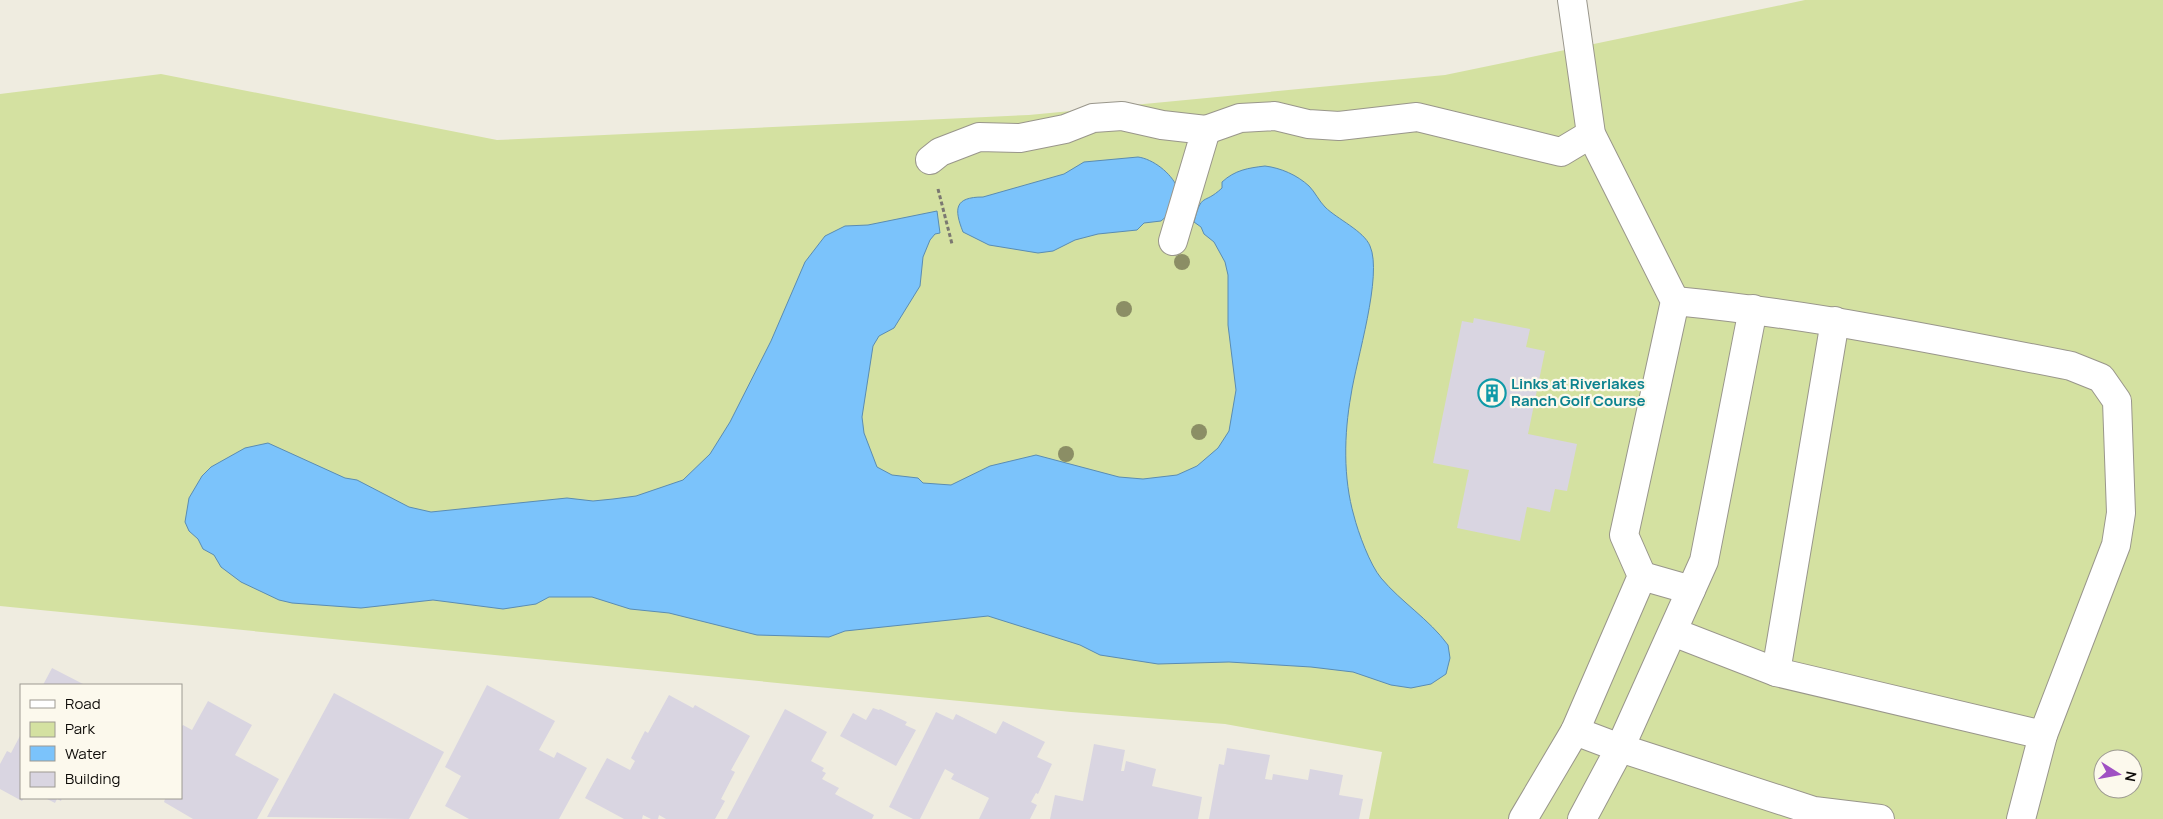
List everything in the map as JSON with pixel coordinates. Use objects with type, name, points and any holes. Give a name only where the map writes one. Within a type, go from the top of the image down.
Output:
[{"type":"street","points":[[1523,819],[1575,731],[1642,576],[1624,535],[1675,301],[1591,134],[1572,0]]},
{"type":"street","points":[[930,159],[979,137],[1020,138],[1065,130],[1093,118],[1122,116],[1162,125],[1206,130],[1240,118],[1275,116],[1308,124],[1339,126],[1417,117],[1561,152],[1591,134]]},
{"type":"street","points":[[1173,241],[1206,130]]},
{"type":"street","points":[[1675,301],[1754,309],[1835,321],[2071,366],[2101,378],[2117,401],[2121,513],[2116,545],[2044,735],[2021,819]]},
{"type":"street","points":[[1582,819],[1620,748],[1704,561],[1754,309]]},
{"type":"street","points":[[1776,672],[1835,321]]},
{"type":"street","points":[[1642,576],[1691,590]]},
{"type":"street","points":[[1673,632],[1776,672],[2044,735]]},
{"type":"street","points":[[1575,731],[1620,748],[1814,810],[1880,819]]},
{"type":"path","points":[[930,159],[952,244]]},
{"type":"green space","points":[[1805,0],[2163,0],[2163,819],[1369,819],[1382,752],[1225,724],[1071,712],[0,606],[0,94],[161,74],[497,140],[1029,115],[1445,75]]},
{"type":"water","points":[[1144,158],[1161,168],[1177,187],[1168,215],[1161,221],[1144,223],[1137,230],[1098,234],[1075,240],[1053,251],[1038,253],[989,245],[963,232],[958,211],[959,206],[966,199],[983,197],[1064,174],[1084,162]]},
{"type":"water","points":[[1265,166],[1277,168],[1304,182],[1330,212],[1362,235],[1370,246],[1373,259],[1371,297],[1347,425],[1346,471],[1348,487],[1358,531],[1377,572],[1389,587],[1432,627],[1448,645],[1450,658],[1446,674],[1431,684],[1411,688],[1391,685],[1353,672],[1311,667],[1229,662],[1158,664],[1100,655],[1080,645],[988,616],[845,631],[829,637],[757,635],[669,613],[630,609],[592,597],[549,597],[536,604],[503,609],[433,600],[361,608],[292,603],[279,600],[241,582],[221,567],[214,555],[203,549],[198,539],[189,531],[185,522],[189,498],[202,476],[211,467],[245,448],[268,443],[345,478],[357,480],[409,507],[431,512],[567,498],[593,501],[613,499],[636,496],[683,480],[710,454],[730,422],[771,341],[805,262],[825,236],[845,226],[868,225],[937,211],[940,233],[935,234],[930,240],[923,257],[920,286],[894,328],[879,336],[873,346],[862,417],[864,433],[877,467],[892,475],[918,478],[923,483],[951,485],[990,466],[1036,455],[1119,477],[1143,479],[1177,475],[1197,466],[1218,448],[1229,431],[1236,390],[1228,325],[1228,275],[1225,262],[1214,242],[1194,222],[1201,202],[1222,188],[1222,182],[1227,178],[1242,170]]},
{"type":"building","name":"Links at Riverlakes Ranch Golf Course","points":[[1474,318],[1530,329],[1526,347],[1545,351],[1528,434],[1577,444],[1567,491],[1555,489],[1550,512],[1527,507],[1520,541],[1457,528],[1469,470],[1433,463],[1462,321],[1473,323]]},
{"type":"building","points":[[52,668],[83,684],[44,684]]},
{"type":"building","points":[[487,685],[555,721],[539,750],[554,758],[557,752],[587,768],[559,819],[469,819],[445,806],[461,776],[445,767]]},
{"type":"building","points":[[334,693],[444,752],[409,819],[267,817]]},
{"type":"building","points":[[669,695],[693,708],[695,705],[750,736],[731,770],[735,772],[721,799],[725,801],[715,819],[666,819],[659,815],[658,819],[651,819],[643,815],[642,819],[624,819],[585,798],[607,758],[630,770],[635,761],[631,758],[645,731],[648,733]]},
{"type":"building","points":[[208,701],[252,725],[235,755],[279,779],[257,819],[193,819],[164,802],[165,799],[182,799],[182,726],[192,730]]},
{"type":"building","points":[[873,708],[880,709],[907,722],[905,725],[916,730],[896,766],[840,736],[853,713],[866,720]]},
{"type":"building","points":[[785,709],[827,732],[811,761],[824,768],[822,771],[826,773],[822,779],[839,788],[835,794],[874,815],[872,819],[727,819]]},
{"type":"building","points":[[936,712],[953,720],[956,714],[996,734],[1003,721],[1045,742],[1037,757],[1052,764],[1038,794],[1036,793],[1031,802],[1037,805],[1030,819],[979,819],[989,798],[951,779],[954,774],[945,769],[920,819],[913,819],[889,807]]},
{"type":"building","points":[[20,736],[20,799],[23,799],[22,801],[0,789],[0,764],[7,751],[11,753]]},
{"type":"building","points":[[1094,744],[1125,750],[1121,771],[1124,771],[1126,761],[1156,769],[1152,786],[1202,797],[1198,819],[1050,819],[1055,795],[1083,801]]},
{"type":"building","points":[[1227,748],[1270,755],[1265,779],[1272,780],[1273,774],[1308,780],[1310,769],[1343,775],[1339,795],[1363,799],[1359,819],[1209,819],[1219,764],[1224,765]]},
{"type":"building","points":[[47,799],[57,799],[55,803]]},
{"type":"place","name":"Links at Riverlakes Ranch Golf Course","points":[[1492,393]]}]
